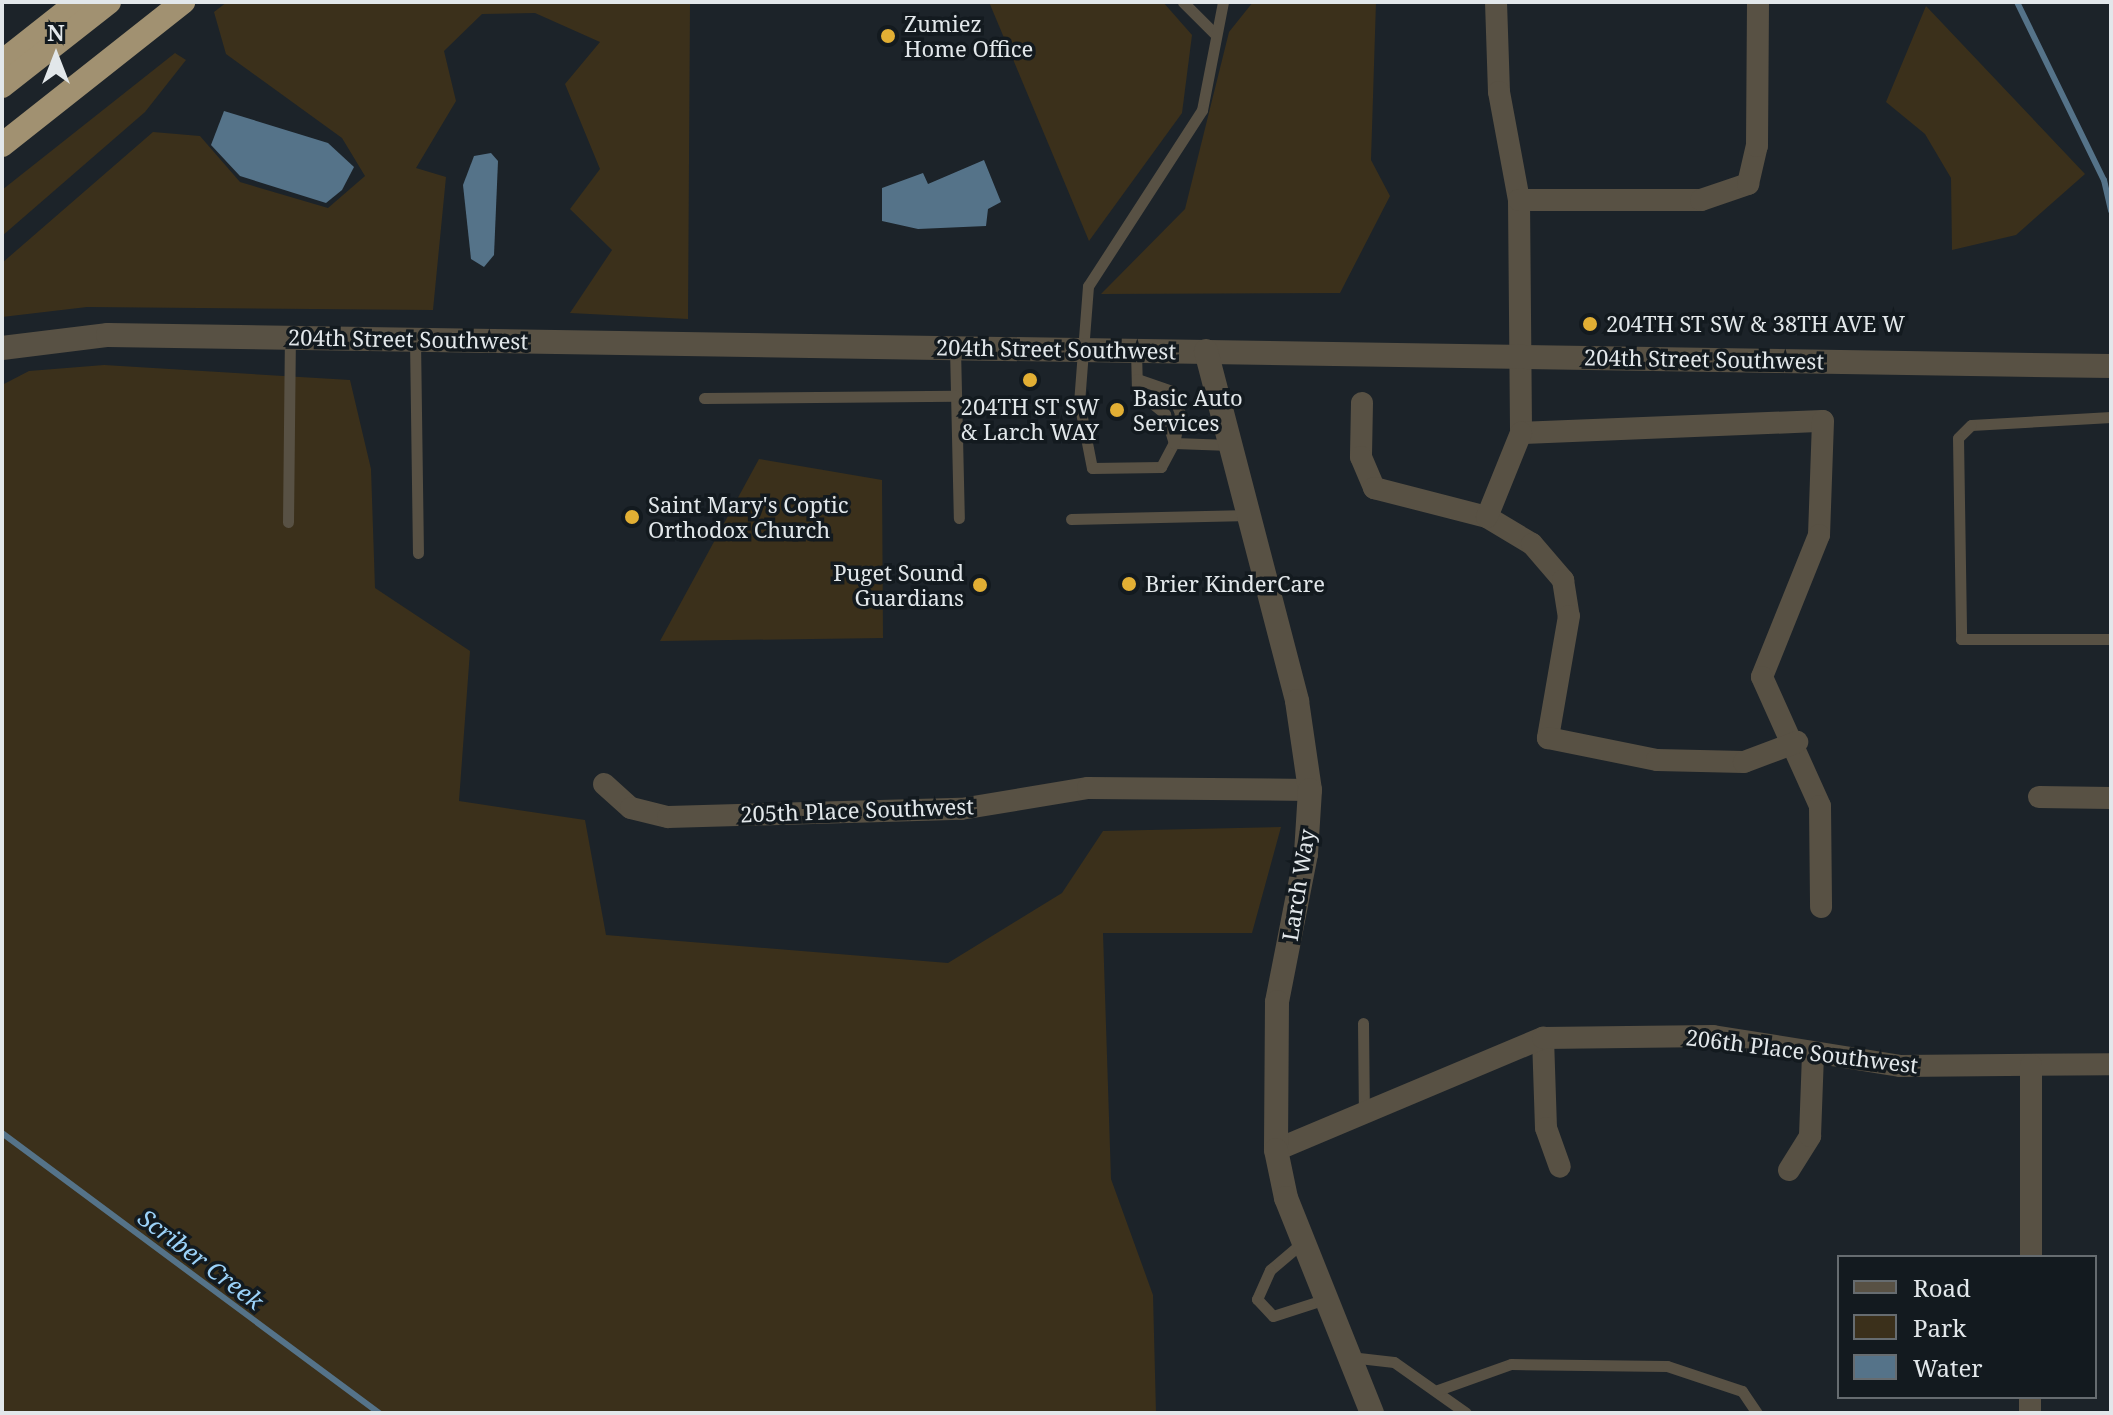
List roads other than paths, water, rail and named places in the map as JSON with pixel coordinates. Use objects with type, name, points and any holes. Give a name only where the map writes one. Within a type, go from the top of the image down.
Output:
[{"type":"highway","points":[[2,62],[78,2]]},
{"type":"highway","points":[[2,86],[109,2]]},
{"type":"highway","points":[[2,145],[183,2]]},
{"type":"street","points":[[1487,517],[1521,433],[1515,356],[1519,200],[1499,92],[1496,2]]},
{"type":"street","points":[[1519,200],[1701,200],[1748,184],[1757,146],[1758,2]]},
{"type":"street","name":"204th Street Southwest","points":[[2,348],[77,335],[2111,366]]},
{"type":"street","name":"Larch Way","points":[[1206,351],[1297,701],[1310,790],[1306,854],[1277,1002],[1276,1150],[1304,1242],[1372,1413]]},
{"type":"street","points":[[1362,403],[1361,457],[1374,488],[1487,517],[1532,544],[1563,580],[1569,616],[1548,738],[1657,760],[1744,762],[1797,742]]},
{"type":"street","points":[[1521,433],[1823,421],[1819,535],[1762,677],[1797,742],[1820,806],[1821,907]]},
{"type":"street","name":"205th Place Southwest","points":[[604,784],[631,808],[668,817],[961,809],[1088,788],[1310,790]]},
{"type":"street","points":[[2039,797],[2111,798]]},
{"type":"street","name":"206th Place Southwest","points":[[1276,1150],[1543,1038],[1713,1036],[1813,1056],[1900,1066],[2111,1064]]},
{"type":"street","points":[[1543,1038],[1546,1128],[1560,1167]]},
{"type":"street","points":[[1789,1170],[1810,1136],[1813,1056]]},
{"type":"street","points":[[2031,1065],[2031,1255]]},
{"type":"lane","points":[[1183,2],[1214,33]]},
{"type":"lane","points":[[1137,385],[1171,391],[1180,413],[1174,443],[1161,467],[1092,468],[1079,402],[1078,349],[1088,286],[1202,110],[1214,33],[1223,2]]},
{"type":"lane","points":[[288,522],[290,337]]},
{"type":"lane","points":[[415,339],[418,553]]},
{"type":"lane","points":[[955,348],[959,518]]},
{"type":"lane","points":[[1136,350],[1137,385],[1165,414],[1174,443]]},
{"type":"lane","points":[[704,398],[956,396]]},
{"type":"lane","points":[[2111,417],[1971,425],[1958,438],[1961,639],[2111,639]]},
{"type":"lane","points":[[1174,443],[1231,445]]},
{"type":"lane","points":[[1071,519],[1250,515]]},
{"type":"lane","points":[[1363,1023],[1364,1113]]},
{"type":"lane","points":[[1304,1242],[1270,1270],[1257,1299],[1273,1316],[1326,1298]]},
{"type":"lane","points":[[1350,1357],[1394,1362],[1438,1390],[1466,1413]]},
{"type":"lane","points":[[1438,1390],[1511,1364],[1667,1366],[1742,1391],[1757,1413]]},
{"type":"water","points":[[224,111],[328,143],[354,167],[342,190],[326,203],[240,176],[211,145]]},
{"type":"water","points":[[491,153],[498,161],[494,255],[484,267],[471,259],[463,185],[474,156]]},
{"type":"water","points":[[984,160],[1001,202],[988,209],[986,226],[918,229],[882,221],[882,188],[923,173],[928,184]]},
{"type":"waterway","points":[[2017,2],[2104,180],[2111,211]]},
{"type":"waterway","name":"Scriber Creek","points":[[2,1133],[379,1413]]},
{"type":"place","name":"Zumiez Home Office","points":[[888,36]]},
{"type":"place","name":"204TH ST SW & 38TH AVE W","points":[[1590,324]]},
{"type":"place","name":"204TH ST SW & Larch WAY","points":[[1030,380]]},
{"type":"place","name":"Basic Auto Services","points":[[1117,410]]},
{"type":"place","name":"Saint Mary's Coptic Orthodox Church","points":[[632,517]]},
{"type":"place","name":"Brier KinderCare","points":[[1129,584]]},
{"type":"place","name":"Puget Sound Guardians","points":[[980,585]]}]
